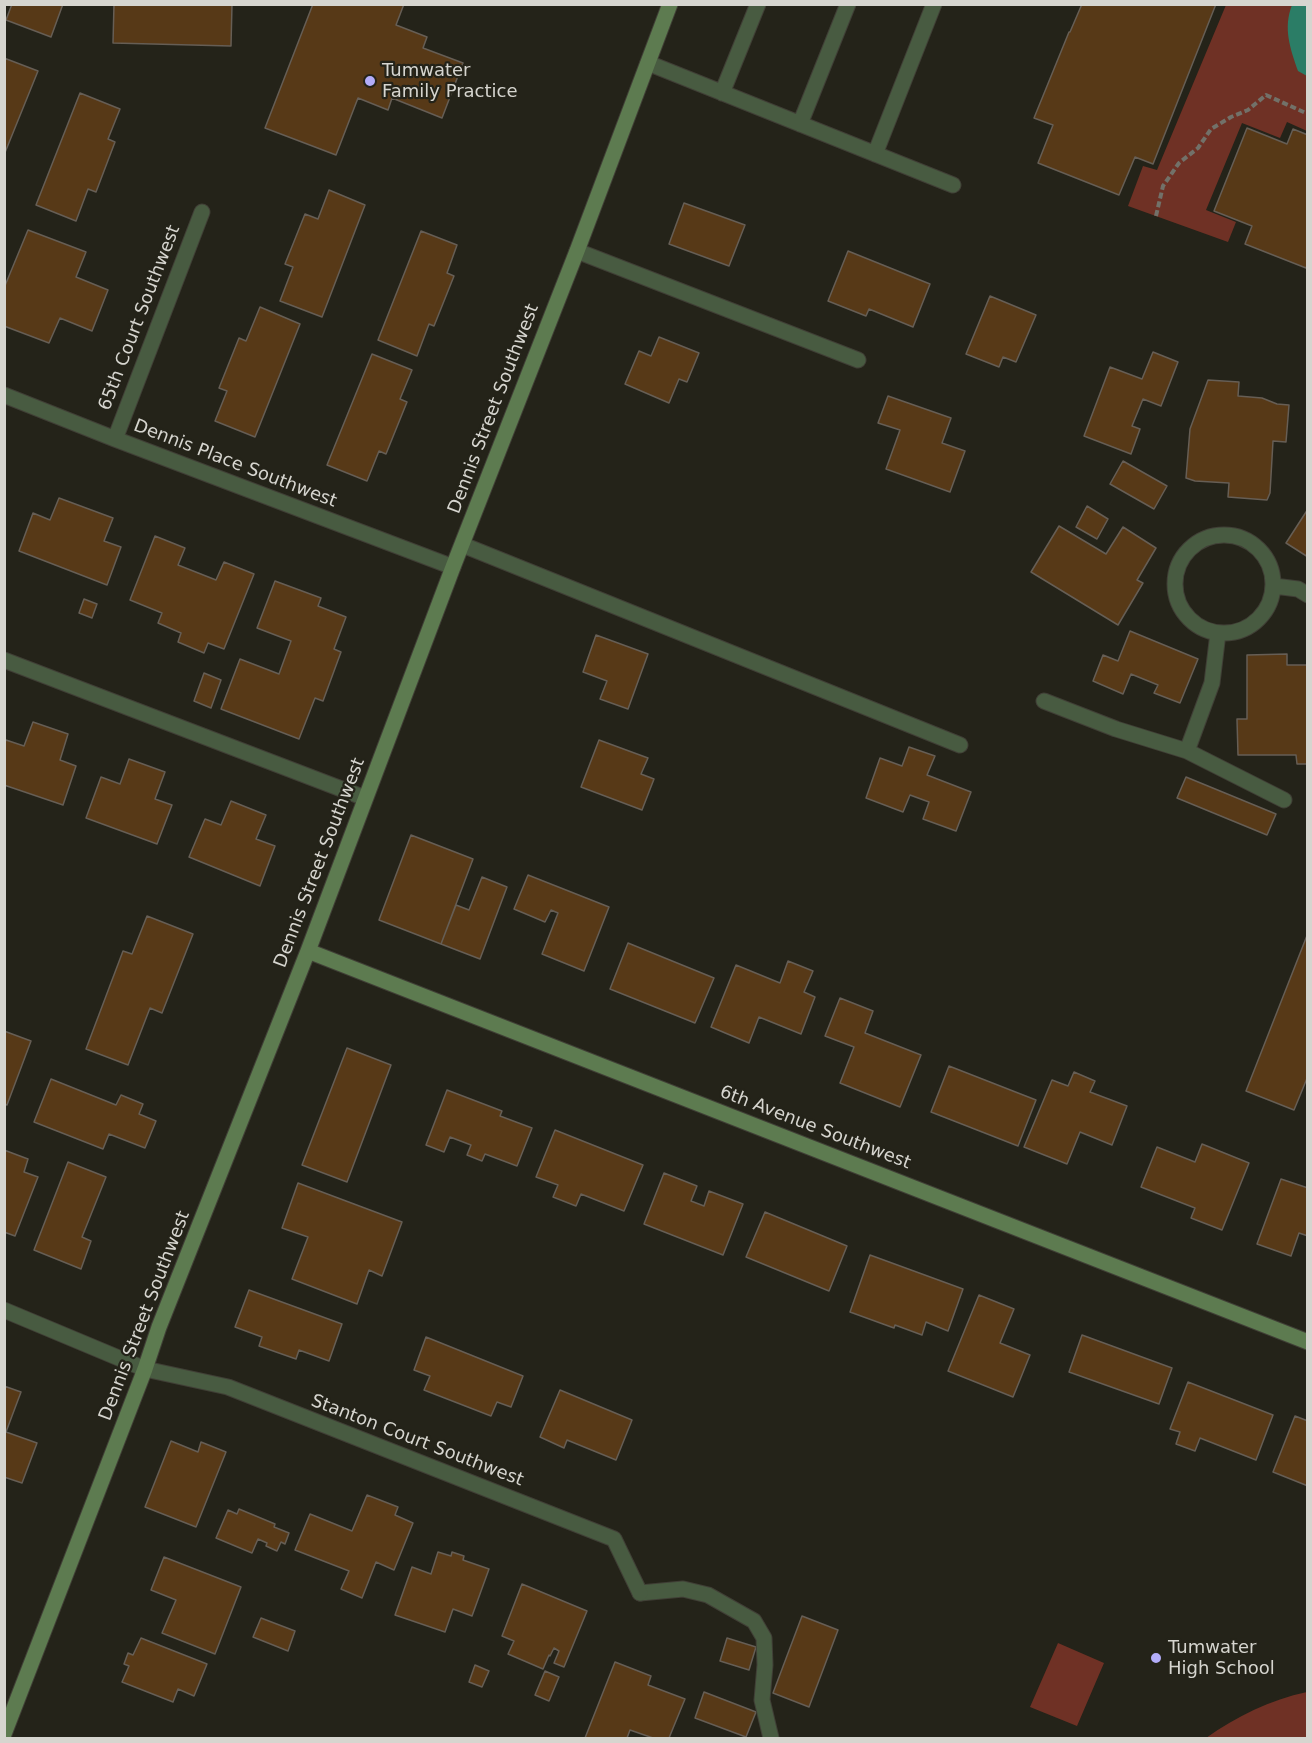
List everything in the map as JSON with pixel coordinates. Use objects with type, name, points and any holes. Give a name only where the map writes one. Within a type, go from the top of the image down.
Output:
[{"type":"street","name":"Dennis Street Southwest","points":[[4,1734],[159,1328],[308,951],[670,4]]},
{"type":"street","points":[[722,93],[758,4]]},
{"type":"street","points":[[800,124],[848,4]]},
{"type":"street","points":[[875,154],[934,4]]},
{"type":"street","points":[[648,63],[953,185]]},
{"type":"street","name":"65th Court Southwest","points":[[114,439],[202,212]]},
{"type":"street","points":[[577,251],[858,360]]},
{"type":"street","name":"Dennis Place Southwest","points":[[4,395],[453,567]]},
{"type":"street","points":[[1222,534],[1238,536],[1253,544],[1265,555],[1272,570],[1274,586],[1270,602],[1262,616],[1249,626],[1235,632],[1218,633],[1203,628],[1190,619],[1180,606],[1176,591],[1176,575],[1182,559],[1192,546],[1206,538],[1222,534]]},
{"type":"street","points":[[463,545],[960,745]]},
{"type":"street","points":[[1274,586],[1298,589],[1308,595]]},
{"type":"street","points":[[1187,751],[1212,683],[1218,633]]},
{"type":"street","points":[[4,660],[365,798]]},
{"type":"street","points":[[1044,701],[1116,729],[1187,751],[1284,800]]},
{"type":"street","name":"6th Avenue Southwest","points":[[308,951],[1308,1342]]},
{"type":"street","name":"Stanton Court Southwest","points":[[4,1310],[145,1369],[228,1387],[614,1539],[640,1593],[683,1589],[708,1594],[754,1621],[764,1638],[765,1665],[762,1700],[771,1738]]},
{"type":"path","points":[[1156,216],[1163,186],[1179,163],[1198,148],[1211,129],[1248,110],[1266,95],[1308,114]]},
{"type":"shaded area","points":[[1226,5],[1307,5],[1307,131],[1287,122],[1280,138],[1242,123],[1206,210],[1236,222],[1228,242],[1128,206],[1143,166],[1157,170]]},
{"type":"shaded area","points":[[1292,5],[1307,5],[1307,76],[1298,71],[1290,46],[1288,22]]},
{"type":"shaded area","points":[[1058,1643],[1104,1663],[1077,1726],[1030,1707]]},
{"type":"shaded area","points":[[1307,1692],[1307,1738],[1206,1738],[1254,1710],[1280,1699]]},
{"type":"building","points":[[12,4],[63,4],[51,37],[6,20]]},
{"type":"building","points":[[114,4],[232,4],[231,46],[113,43]]},
{"type":"building","name":"Tumwater Family Practice","points":[[313,4],[404,4],[396,25],[427,37],[423,48],[463,63],[442,118],[392,98],[388,110],[358,98],[336,155],[265,128]]},
{"type":"building","points":[[1082,4],[1216,4],[1153,164],[1135,157],[1119,195],[1038,163],[1053,125],[1034,118]]},
{"type":"building","points":[[4,58],[38,71],[4,155]]},
{"type":"building","points":[[80,93],[120,109],[108,139],[115,142],[96,192],[88,189],[76,221],[36,205]]},
{"type":"building","points":[[1247,128],[1287,144],[1293,129],[1308,135],[1308,263],[1306,268],[1245,244],[1252,226],[1214,211]]},
{"type":"building","points":[[329,190],[365,205],[322,317],[280,301],[293,267],[285,264],[305,214],[318,219]]},
{"type":"building","points":[[684,203],[745,225],[729,266],[669,244]]},
{"type":"building","points":[[28,230],[86,252],[76,277],[108,290],[92,331],[60,318],[49,343],[4,326],[4,288]]},
{"type":"building","points":[[421,231],[457,245],[447,273],[454,276],[434,326],[429,324],[417,356],[378,340]]},
{"type":"building","points":[[848,251],[930,284],[913,327],[869,309],[866,316],[828,301]]},
{"type":"building","points":[[990,296],[1036,315],[1016,362],[1003,357],[999,367],[966,354]]},
{"type":"building","points":[[260,307],[300,324],[255,437],[215,421],[227,391],[219,388],[239,338],[246,341]]},
{"type":"building","points":[[659,337],[699,353],[687,382],[679,379],[669,403],[625,384],[639,351],[651,356]]},
{"type":"building","points":[[1153,352],[1178,362],[1161,406],[1143,399],[1132,426],[1140,429],[1131,454],[1084,436],[1110,367],[1142,379]]},
{"type":"building","points":[[372,354],[412,370],[400,399],[407,402],[386,454],[379,451],[367,481],[327,465]]},
{"type":"building","points":[[1208,380],[1239,382],[1238,396],[1262,398],[1277,404],[1289,405],[1286,442],[1273,441],[1270,493],[1267,500],[1228,497],[1229,483],[1195,481],[1186,478],[1190,429]]},
{"type":"building","points":[[888,396],[951,418],[942,443],[965,451],[950,492],[886,469],[900,430],[878,423]]},
{"type":"building","points":[[1123,461],[1167,486],[1154,509],[1110,484]]},
{"type":"building","points":[[59,498],[113,518],[104,541],[121,547],[107,585],[19,551],[33,513],[50,520]]},
{"type":"building","points":[[1087,506],[1108,519],[1097,539],[1076,527]]},
{"type":"building","points":[[1308,509],[1308,557],[1286,543]]},
{"type":"building","points":[[1059,526],[1106,554],[1123,527],[1156,548],[1137,580],[1143,583],[1118,625],[1031,572]]},
{"type":"building","points":[[155,536],[185,548],[178,565],[216,580],[224,562],[254,574],[224,649],[208,643],[204,653],[178,642],[181,633],[158,623],[162,613],[130,600]]},
{"type":"building","points":[[275,581],[321,598],[318,606],[346,617],[334,649],[341,652],[323,701],[315,698],[299,739],[221,709],[240,659],[279,674],[291,641],[257,628]]},
{"type":"building","points":[[84,599],[97,604],[92,618],[79,613]]},
{"type":"building","points":[[1130,631],[1198,659],[1180,703],[1154,693],[1158,685],[1131,674],[1123,694],[1093,681],[1103,655],[1118,661]]},
{"type":"building","points":[[596,635],[648,654],[628,709],[600,699],[607,681],[583,672]]},
{"type":"building","points":[[1287,654],[1287,665],[1308,665],[1308,764],[1297,764],[1296,755],[1238,755],[1237,719],[1247,719],[1247,655]]},
{"type":"building","points":[[204,673],[221,680],[211,708],[194,701]]},
{"type":"building","points":[[33,722],[68,734],[60,760],[76,766],[63,805],[4,785],[6,740],[24,746]]},
{"type":"building","points":[[599,740],[648,758],[641,774],[654,779],[642,810],[581,787]]},
{"type":"building","points":[[909,747],[935,756],[927,775],[971,792],[956,831],[923,819],[929,802],[910,795],[903,812],[866,798],[880,758],[902,766]]},
{"type":"building","points":[[129,759],[165,772],[155,799],[172,805],[157,844],[86,818],[101,777],[120,784]]},
{"type":"building","points":[[1186,777],[1276,814],[1267,835],[1177,798]]},
{"type":"building","points":[[231,801],[266,815],[256,839],[275,846],[260,886],[189,857],[205,819],[221,825]]},
{"type":"building","points":[[411,835],[473,859],[441,944],[379,920]]},
{"type":"building","points":[[528,875],[609,907],[584,971],[542,954],[558,913],[551,910],[545,922],[514,909]]},
{"type":"building","points":[[482,877],[507,887],[480,959],[441,944],[456,905],[469,910]]},
{"type":"building","points":[[147,916],[193,934],[162,1013],[150,1008],[128,1065],[86,1049],[123,951],[132,954]]},
{"type":"building","points":[[1308,933],[1308,1076],[1294,1110],[1246,1091]]},
{"type":"building","points":[[628,943],[714,978],[695,1023],[610,989]]},
{"type":"building","points":[[788,961],[813,971],[804,992],[815,997],[801,1034],[759,1017],[749,1043],[711,1027],[736,965],[780,983]]},
{"type":"building","points":[[840,998],[873,1011],[865,1033],[921,1055],[900,1107],[840,1083],[854,1047],[825,1036]]},
{"type":"building","points":[[4,1031],[31,1041],[7,1105],[4,1104]]},
{"type":"building","points":[[347,1048],[391,1065],[347,1182],[302,1165]]},
{"type":"building","points":[[949,1066],[1036,1100],[1018,1146],[931,1112]]},
{"type":"building","points":[[1074,1072],[1095,1081],[1090,1092],[1127,1106],[1112,1145],[1080,1132],[1067,1164],[1024,1147],[1052,1080],[1068,1086]]},
{"type":"building","points":[[51,1079],[116,1105],[121,1095],[143,1104],[139,1114],[156,1121],[145,1148],[109,1134],[103,1149],[34,1122]]},
{"type":"building","points":[[447,1090],[502,1111],[500,1116],[532,1128],[517,1166],[485,1154],[482,1161],[467,1155],[471,1145],[450,1137],[444,1152],[426,1145]]},
{"type":"building","points":[[555,1130],[643,1165],[624,1211],[581,1194],[576,1206],[553,1197],[558,1185],[536,1177]]},
{"type":"building","points":[[1202,1144],[1249,1163],[1222,1230],[1191,1218],[1195,1208],[1141,1187],[1157,1147],[1195,1162]]},
{"type":"building","points":[[4,1150],[28,1159],[24,1172],[38,1177],[15,1236],[4,1232]]},
{"type":"building","points":[[68,1162],[106,1177],[82,1237],[91,1241],[81,1269],[34,1250]]},
{"type":"building","points":[[664,1173],[697,1186],[691,1201],[704,1206],[709,1191],[743,1204],[723,1255],[644,1224]]},
{"type":"building","points":[[1281,1179],[1308,1188],[1308,1236],[1299,1233],[1291,1256],[1257,1244]]},
{"type":"building","points":[[298,1183],[402,1222],[382,1276],[369,1270],[357,1304],[292,1279],[308,1237],[282,1228]]},
{"type":"building","points":[[765,1212],[847,1246],[829,1291],[746,1257]]},
{"type":"building","points":[[870,1255],[963,1289],[948,1331],[926,1322],[922,1335],[895,1325],[894,1328],[850,1312]]},
{"type":"building","points":[[249,1290],[342,1324],[329,1361],[299,1350],[296,1359],[259,1346],[262,1337],[235,1327]]},
{"type":"building","points":[[979,1295],[1014,1309],[1000,1343],[1030,1355],[1013,1397],[948,1371]]},
{"type":"building","points":[[1082,1335],[1172,1368],[1159,1404],[1069,1372]]},
{"type":"building","points":[[426,1337],[523,1376],[511,1407],[497,1402],[491,1416],[424,1390],[430,1376],[414,1370]]},
{"type":"building","points":[[1188,1382],[1273,1415],[1256,1460],[1200,1438],[1195,1451],[1176,1444],[1180,1432],[1170,1429]]},
{"type":"building","points":[[4,1386],[21,1392],[6,1432],[37,1443],[22,1483],[4,1477]]},
{"type":"building","points":[[560,1390],[632,1420],[616,1460],[567,1440],[564,1448],[540,1437]]},
{"type":"building","points":[[1295,1416],[1308,1421],[1308,1486],[1273,1472]]},
{"type":"building","points":[[171,1441],[198,1452],[201,1442],[226,1452],[196,1527],[145,1507]]},
{"type":"building","points":[[367,1495],[398,1507],[395,1515],[413,1523],[394,1570],[376,1562],[362,1598],[341,1589],[349,1571],[295,1550],[310,1514],[352,1531]]},
{"type":"building","points":[[239,1509],[275,1524],[274,1527],[289,1533],[285,1544],[281,1542],[277,1551],[258,1539],[252,1553],[216,1538],[228,1510],[237,1514]]},
{"type":"building","points":[[438,1552],[451,1556],[452,1552],[464,1556],[463,1560],[489,1569],[472,1616],[453,1609],[445,1632],[395,1615],[412,1567],[431,1574]]},
{"type":"building","points":[[164,1557],[241,1587],[215,1654],[162,1633],[176,1600],[151,1590]]},
{"type":"building","points":[[522,1584],[587,1611],[564,1667],[554,1663],[559,1651],[554,1648],[543,1669],[508,1654],[514,1641],[502,1636]]},
{"type":"building","points":[[802,1616],[838,1630],[809,1707],[773,1693]]},
{"type":"building","points":[[261,1618],[295,1631],[288,1651],[253,1637]]},
{"type":"building","points":[[141,1638],[207,1664],[194,1696],[178,1689],[173,1702],[122,1682],[129,1666],[124,1664],[128,1653],[133,1655]]},
{"type":"building","points":[[727,1638],[756,1647],[749,1670],[720,1661]]},
{"type":"building","points":[[615,1662],[651,1676],[648,1685],[685,1699],[669,1738],[653,1738],[630,1730],[627,1738],[585,1738]]},
{"type":"building","points":[[475,1665],[489,1671],[482,1687],[469,1682]]},
{"type":"building","points":[[545,1671],[559,1677],[549,1701],[535,1695]]},
{"type":"building","points":[[704,1692],[756,1712],[746,1737],[695,1718]]},
{"type":"place","name":"Tumwater Family Practice","points":[[370,81]]},
{"type":"place","name":"Tumwater High School","points":[[1156,1658]]}]
